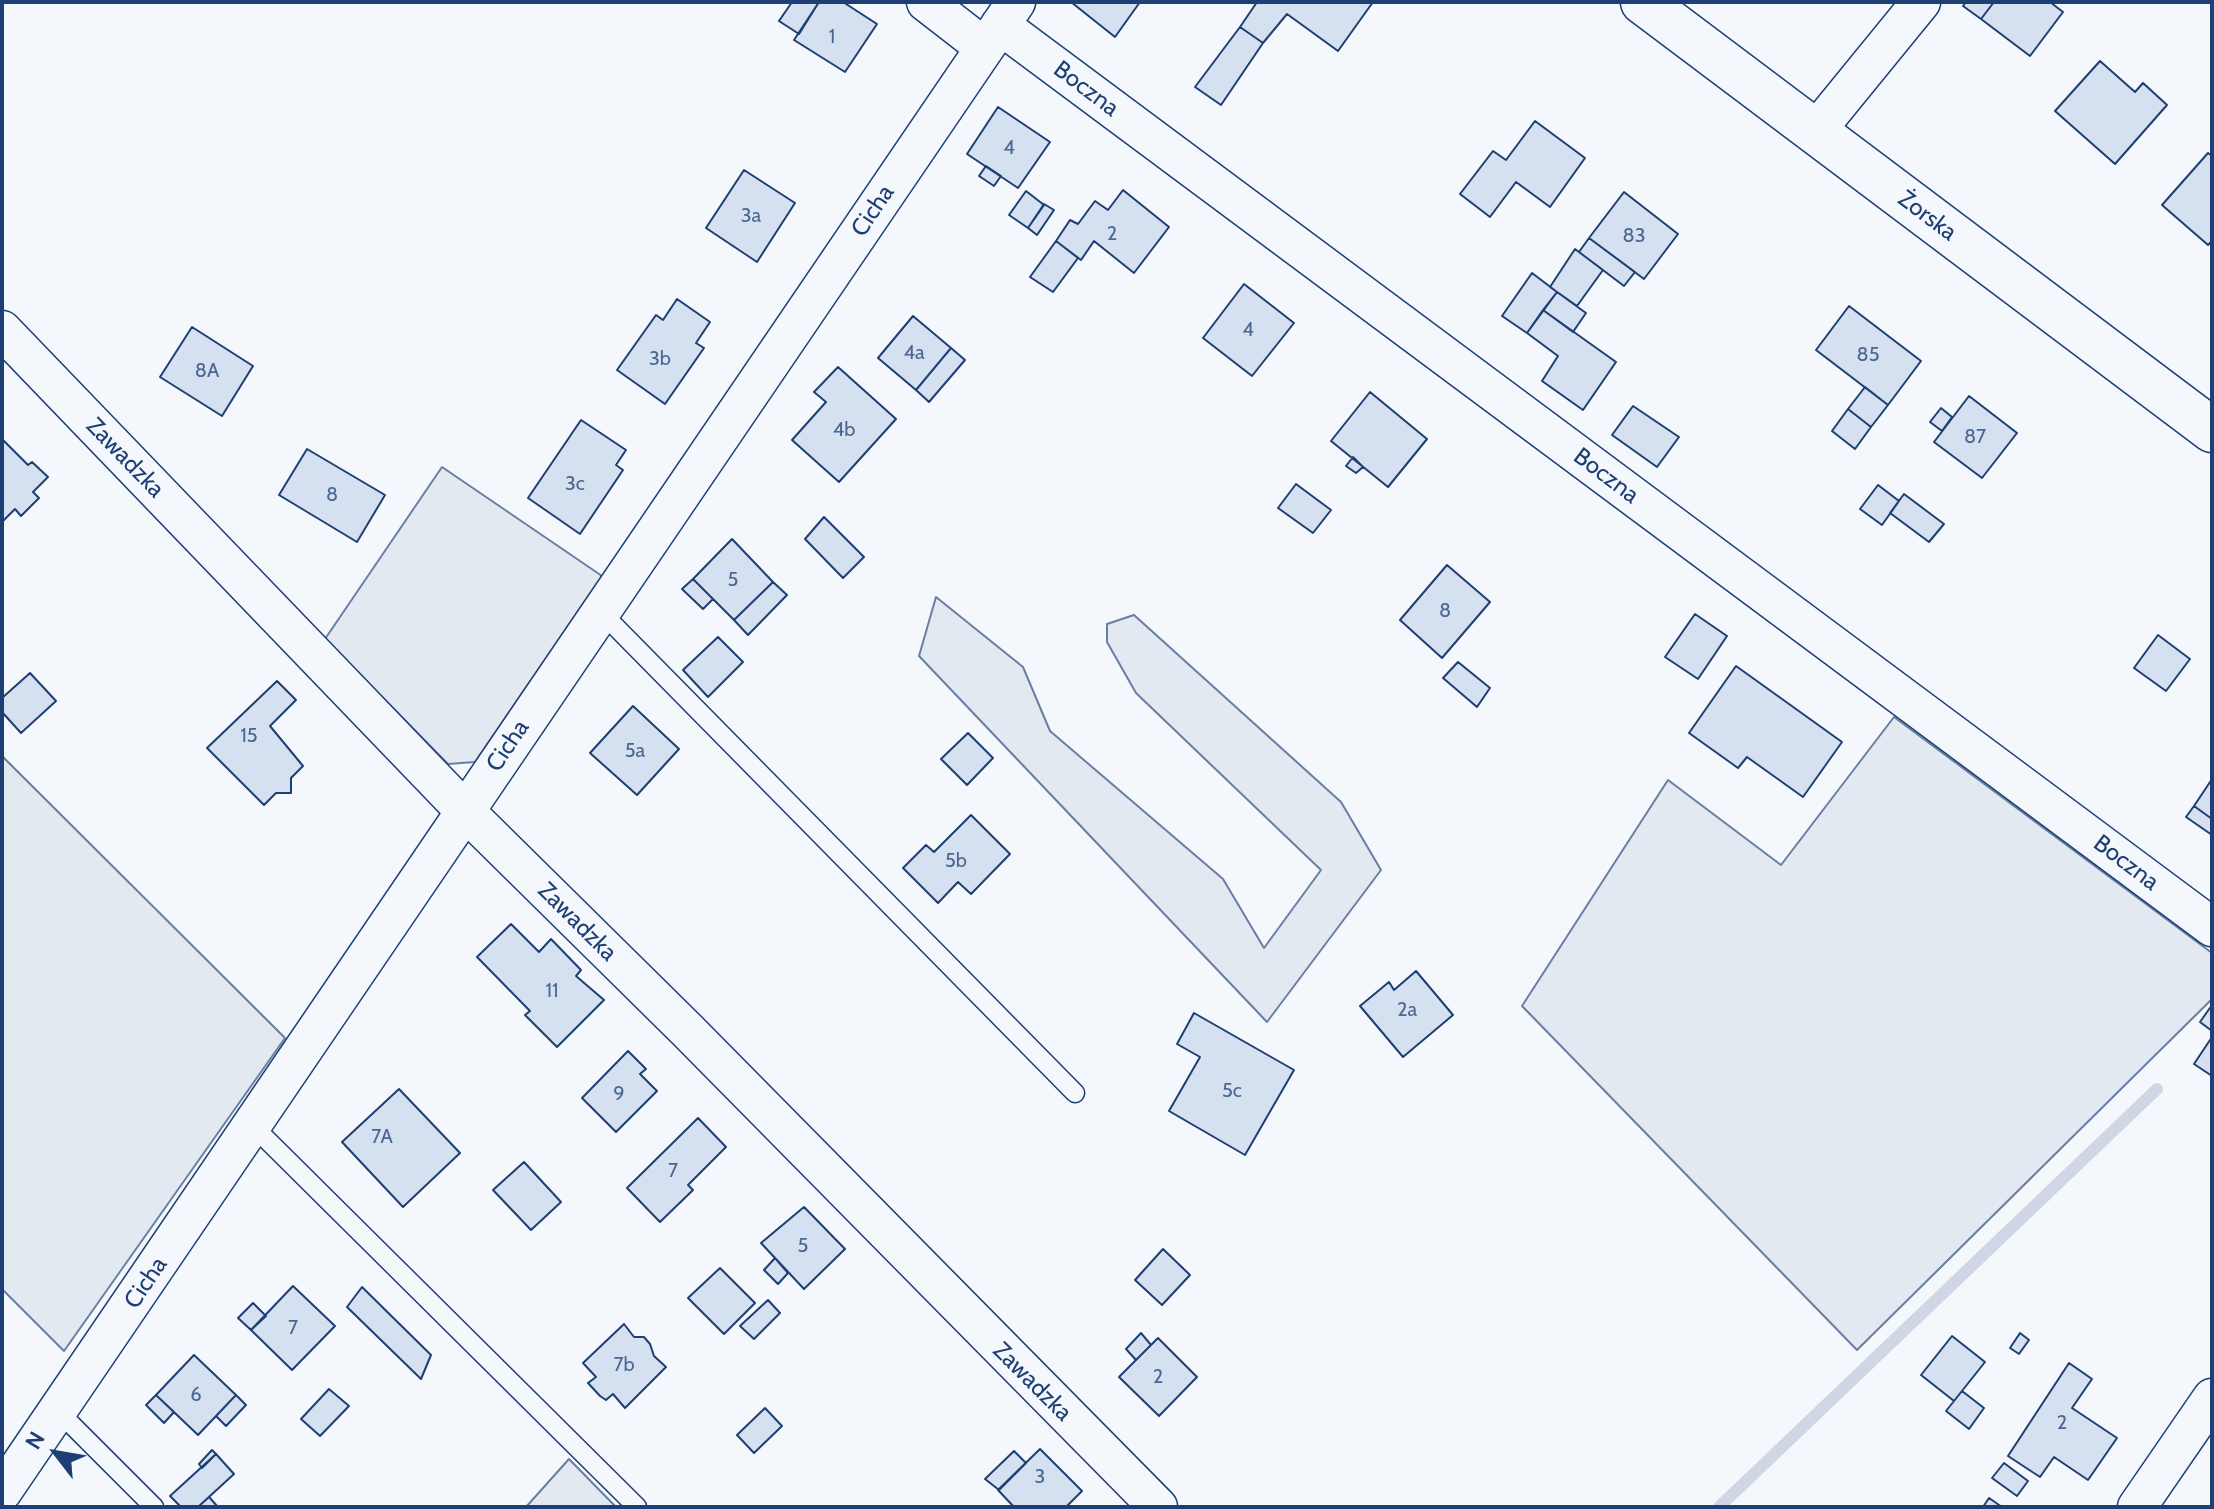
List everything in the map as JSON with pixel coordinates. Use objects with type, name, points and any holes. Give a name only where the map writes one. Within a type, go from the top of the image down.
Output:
[{"type":"street","name":"Boczna","points":[[926,2],[1000,25],[2212,927]]},
{"type":"street","name":"Żorska","points":[[1643,2],[2212,430]]},
{"type":"street","points":[[1815,132],[1921,2]]},
{"type":"street","name":"Cicha","points":[[2,1492],[1000,25]]},
{"type":"street","name":"Zawadzka","points":[[2,330],[464,810],[1158,1507]]},
{"type":"street","points":[[2137,1507],[2212,1398]]},
{"type":"lane","points":[[600,611],[1075,1093]]},
{"type":"lane","points":[[252,1125],[637,1507]]},
{"type":"lane","points":[[58,1411],[154,1507]]},
{"type":"shaded area","points":[[442,467],[602,576],[475,762],[448,764],[325,639]]},
{"type":"shaded area","points":[[936,597],[1023,667],[1050,731],[1223,879],[1264,948],[1321,870],[1136,693],[1107,642],[1107,624],[1134,615],[1341,802],[1381,870],[1267,1022],[919,656]]},
{"type":"shaded area","points":[[1894,717],[2212,953],[2212,999],[1857,1350],[1522,1006],[1668,780],[1781,865]]},
{"type":"shaded area","points":[[2,756],[285,1038],[64,1351],[2,1289]]},
{"type":"shaded area","points":[[569,1459],[616,1507],[526,1507]]},
{"type":"building","points":[[792,2],[819,2],[799,34],[779,21]]},
{"type":"building","points":[[819,2],[843,2],[877,24],[845,72],[794,40]]},
{"type":"building","points":[[1071,2],[1140,2],[1115,37]]},
{"type":"building","points":[[1257,2],[1373,2],[1338,51],[1287,14],[1263,43],[1240,27]]},
{"type":"building","points":[[1966,2],[1994,2],[1981,19],[1963,6]]},
{"type":"building","points":[[1994,2],[2050,2],[2063,12],[2030,56],[1981,19]]},
{"type":"building","points":[[1240,27],[1263,43],[1221,105],[1195,87]]},
{"type":"building","points":[[2100,61],[2135,92],[2143,83],[2167,105],[2115,164],[2055,111]]},
{"type":"building","points":[[998,107],[1050,142],[1018,188],[967,154]]},
{"type":"building","points":[[1535,121],[1585,158],[1550,207],[1516,182],[1490,217],[1460,194],[1493,151],[1506,160]]},
{"type":"building","points":[[2208,153],[2212,156],[2212,241],[2208,245],[2162,205]]},
{"type":"building","points":[[986,166],[1001,176],[994,186],[979,176]]},
{"type":"building","points":[[744,170],[795,203],[757,262],[706,228]]},
{"type":"building","points":[[1123,190],[1169,227],[1134,273],[1094,241],[1081,260],[1056,241],[1070,220],[1078,224],[1095,201],[1108,210]]},
{"type":"building","points":[[1026,191],[1044,205],[1028,228],[1009,215]]},
{"type":"building","points":[[1624,192],[1678,234],[1644,279],[1589,238]]},
{"type":"building","points":[[1044,204],[1054,210],[1037,235],[1028,228]]},
{"type":"building","points":[[1589,238],[1635,272],[1624,286],[1579,252]]},
{"type":"building","points":[[1056,241],[1078,258],[1053,292],[1030,277]]},
{"type":"building","points":[[1575,249],[1603,270],[1577,306],[1550,287]]},
{"type":"building","points":[[1532,273],[1557,292],[1527,333],[1502,316]]},
{"type":"building","points":[[1244,284],[1294,323],[1252,376],[1203,338]]},
{"type":"building","points":[[1557,292],[1586,313],[1573,332],[1543,310]]},
{"type":"building","points":[[677,299],[710,322],[696,343],[704,348],[665,404],[617,370],[656,315],[663,320]]},
{"type":"building","points":[[1849,306],[1921,361],[1888,405],[1816,350]]},
{"type":"building","points":[[1543,310],[1616,362],[1583,410],[1542,381],[1558,356],[1527,333]]},
{"type":"building","points":[[913,316],[951,348],[916,390],[878,358]]},
{"type":"building","points":[[192,327],[253,366],[222,416],[160,377]]},
{"type":"building","points":[[951,348],[965,360],[929,402],[916,390]]},
{"type":"building","points":[[838,367],[896,419],[839,482],[792,440],[826,402],[814,392]]},
{"type":"building","points":[[1865,387],[1888,405],[1871,427],[1848,409]]},
{"type":"building","points":[[1370,392],[1427,439],[1388,487],[1331,441]]},
{"type":"building","points":[[1969,396],[2017,433],[1982,478],[1934,442]]},
{"type":"building","points":[[1633,406],[1679,437],[1657,467],[1612,435]]},
{"type":"building","points":[[1941,408],[1952,417],[1942,431],[1930,422]]},
{"type":"building","points":[[1848,409],[1871,427],[1855,449],[1832,431]]},
{"type":"building","points":[[581,420],[626,450],[616,465],[623,470],[580,534],[528,498]]},
{"type":"building","points":[[2,439],[28,465],[32,462],[48,477],[33,492],[39,498],[21,516],[15,509],[2,522]]},
{"type":"building","points":[[307,449],[385,495],[357,542],[279,495]]},
{"type":"building","points":[[1353,457],[1363,467],[1356,473],[1346,466]]},
{"type":"building","points":[[1296,484],[1331,510],[1313,533],[1278,508]]},
{"type":"building","points":[[1878,485],[1899,501],[1882,525],[1860,509]]},
{"type":"building","points":[[1904,494],[1944,524],[1929,542],[1890,513]]},
{"type":"building","points":[[824,517],[864,557],[843,578],[805,539]]},
{"type":"building","points":[[732,539],[773,582],[734,620],[693,579]]},
{"type":"building","points":[[1447,565],[1490,602],[1442,658],[1400,620]]},
{"type":"building","points":[[693,579],[713,599],[703,609],[682,589]]},
{"type":"building","points":[[773,582],[787,595],[748,635],[734,620]]},
{"type":"building","points":[[1695,614],[1727,636],[1698,679],[1665,657]]},
{"type":"building","points":[[2158,635],[2190,659],[2166,691],[2134,668]]},
{"type":"building","points":[[718,637],[743,662],[708,697],[683,670]]},
{"type":"building","points":[[1458,662],[1490,688],[1477,707],[1443,678]]},
{"type":"building","points":[[1736,666],[1842,742],[1803,797],[1747,757],[1738,768],[1689,733]]},
{"type":"building","points":[[30,673],[56,701],[21,733],[2,712],[2,698]]},
{"type":"building","points":[[277,681],[296,700],[270,726],[303,766],[291,778],[291,793],[276,793],[264,805],[207,748]]},
{"type":"building","points":[[633,706],[679,749],[637,795],[590,753]]},
{"type":"building","points":[[968,733],[993,758],[967,785],[941,759]]},
{"type":"building","points":[[2212,779],[2212,819],[2194,806]]},
{"type":"building","points":[[2194,806],[2212,819],[2212,835],[2186,817]]},
{"type":"building","points":[[971,815],[1010,854],[971,894],[958,882],[938,903],[903,868],[926,845],[934,852]]},
{"type":"building","points":[[511,924],[539,952],[551,939],[581,970],[576,976],[604,1000],[557,1047],[525,1015],[530,1011],[477,957]]},
{"type":"building","points":[[1416,971],[1453,1015],[1403,1057],[1360,1006],[1389,982],[1394,990]]},
{"type":"building","points":[[2212,1005],[2212,1031],[2200,1022]]},
{"type":"building","points":[[1194,1013],[1294,1070],[1245,1155],[1169,1111],[1200,1057],[1177,1044]]},
{"type":"building","points":[[2212,1037],[2212,1076],[2194,1064]]},
{"type":"building","points":[[628,1051],[646,1069],[640,1074],[657,1091],[616,1132],[582,1098]]},
{"type":"building","points":[[399,1089],[460,1153],[403,1207],[342,1142]]},
{"type":"building","points":[[698,1118],[726,1147],[688,1185],[693,1190],[660,1222],[627,1188]]},
{"type":"building","points":[[524,1162],[561,1202],[531,1230],[493,1190]]},
{"type":"building","points":[[804,1207],[845,1249],[804,1289],[761,1243]]},
{"type":"building","points":[[1163,1249],[1190,1275],[1162,1305],[1135,1280]]},
{"type":"building","points":[[775,1258],[788,1273],[778,1284],[764,1270]]},
{"type":"building","points":[[720,1268],[755,1303],[724,1334],[688,1298]]},
{"type":"building","points":[[293,1286],[335,1326],[292,1370],[251,1330]]},
{"type":"building","points":[[362,1287],[431,1355],[421,1379],[347,1307]]},
{"type":"building","points":[[768,1300],[780,1313],[754,1339],[740,1326]]},
{"type":"building","points":[[253,1303],[266,1316],[251,1330],[238,1318]]},
{"type":"building","points":[[624,1324],[634,1337],[644,1337],[654,1356],[666,1367],[625,1408],[613,1394],[606,1400],[600,1396],[588,1383],[596,1377],[583,1363]]},
{"type":"building","points":[[1141,1333],[1151,1345],[1136,1360],[1126,1349]]},
{"type":"building","points":[[2020,1333],[2029,1340],[2019,1354],[2010,1348]]},
{"type":"building","points":[[1952,1336],[1985,1362],[1954,1401],[1921,1375]]},
{"type":"building","points":[[1158,1338],[1197,1377],[1159,1416],[1119,1377]]},
{"type":"building","points":[[194,1355],[236,1395],[198,1435],[156,1395]]},
{"type":"building","points":[[2069,1363],[2092,1379],[2072,1408],[2117,1438],[2088,1480],[2054,1457],[2040,1477],[2008,1456]]},
{"type":"building","points":[[329,1389],[349,1406],[320,1436],[301,1419]]},
{"type":"building","points":[[1962,1391],[1984,1408],[1969,1429],[1946,1411]]},
{"type":"building","points":[[156,1395],[174,1412],[164,1423],[146,1405]]},
{"type":"building","points":[[236,1395],[246,1405],[226,1426],[216,1416]]},
{"type":"building","points":[[765,1408],[782,1426],[754,1453],[737,1435]]},
{"type":"building","points":[[1040,1449],[1082,1491],[1066,1507],[1014,1507],[998,1490]]},
{"type":"building","points":[[212,1450],[216,1454],[202,1468],[199,1464]]},
{"type":"building","points":[[1014,1451],[1026,1463],[999,1490],[985,1479]]},
{"type":"building","points":[[216,1454],[234,1474],[198,1507],[181,1507],[170,1496]]},
{"type":"building","points":[[2004,1463],[2028,1481],[2017,1496],[1992,1478]]},
{"type":"building","points":[[209,1497],[218,1507],[198,1507]]},
{"type":"building","points":[[1989,1498],[2002,1507],[1983,1507]]},
{"type":"waterway","points":[[1719,1507],[2157,1089]]}]
